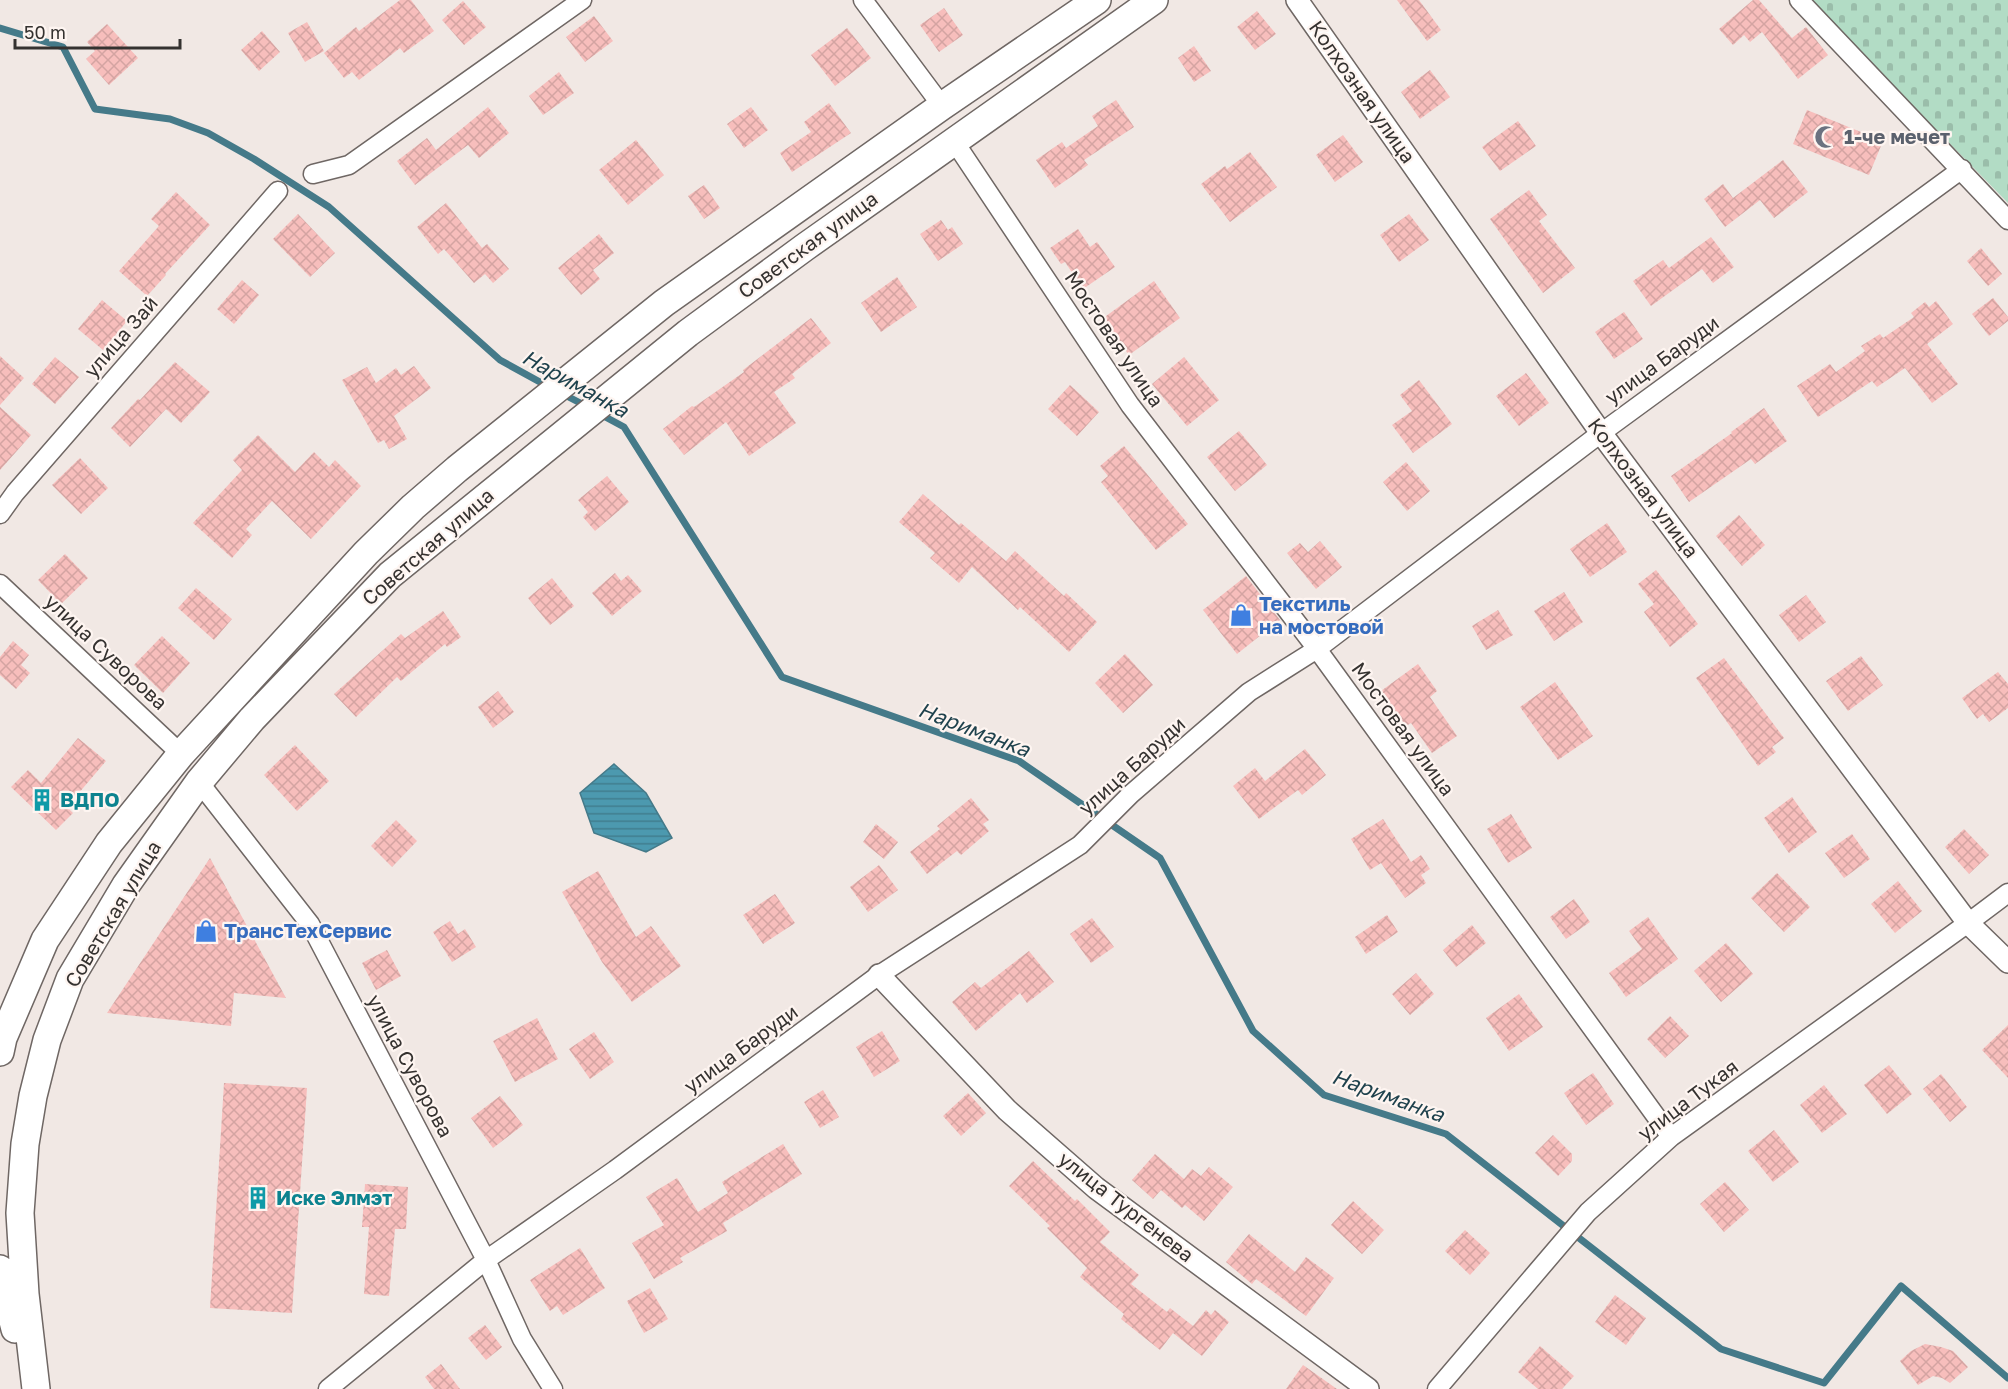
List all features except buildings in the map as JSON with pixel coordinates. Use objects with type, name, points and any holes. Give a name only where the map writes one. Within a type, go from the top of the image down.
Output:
[{"type":"main road","name":"Советская улица","points":[[1,1043],[45,940],[109,843],[181,754],[366,553],[413,507],[664,303],[942,106],[1097,0]]},
{"type":"main road","name":"Советская улица","points":[[34,1389],[20,1213],[25,1144],[33,1096],[47,1040],[70,980],[86,951],[126,885],[199,783],[252,719],[390,575],[688,333],[1154,0]]},
{"type":"main road","name":"Советская улица","points":[[0,1269],[34,1389]]},
{"type":"street","points":[[313,174],[349,165],[582,0]]},
{"type":"street","points":[[863,0],[942,106]]},
{"type":"street","name":"Колхозная улица","points":[[1297,0],[1601,433],[1968,923],[2008,962]]},
{"type":"street","points":[[1799,0],[2008,219]]},
{"type":"street","name":"Мостовая улица","points":[[954,141],[1130,405],[1317,649],[1671,1137]]},
{"type":"street","name":"улица Баруди","points":[[328,1389],[486,1260],[615,1170],[879,975],[1080,845],[1131,795],[1249,692],[1317,649],[1601,433],[1962,169]]},
{"type":"street","name":"улица Зай","points":[[0,514],[15,493],[278,191]]},
{"type":"street","name":"улица Суворова","points":[[0,584],[181,754]]},
{"type":"street","name":"улица Суворова","points":[[199,783],[310,924],[486,1260],[522,1339],[552,1389]]},
{"type":"street","name":"улица Тукая","points":[[1437,1389],[1588,1212],[1671,1137],[2008,892]]},
{"type":"street","name":"улица Тургенева","points":[[879,975],[1007,1110],[1095,1188],[1368,1389]]},
{"type":"green space","points":[[1809,0],[2008,0],[2008,203]]},
{"type":"water","points":[[614,764],[646,793],[672,838],[646,852],[594,833],[580,793]]},
{"type":"waterway","name":"Нариманка","points":[[0,28],[63,47],[95,109],[170,119],[208,133],[254,159],[329,207],[500,360],[549,387]]},
{"type":"waterway","name":"Нариманка","points":[[561,393],[586,406]]},
{"type":"waterway","name":"Нариманка","points":[[598,413],[624,427],[782,677],[1019,761],[1160,858],[1253,1031],[1324,1095],[1446,1134],[1721,1349],[1824,1383],[1901,1286],[2008,1378]]},
{"type":"place","name":"1-че мечет","points":[[1826,137]]},
{"type":"place","name":"Текстиль на мостовой","points":[[1241,615]]},
{"type":"place","name":"ВДПО","points":[[42,800]]},
{"type":"place","name":"ТрансТехСервис","points":[[206,931]]},
{"type":"place","name":"Иске Элмэт","points":[[258,1198]]}]
